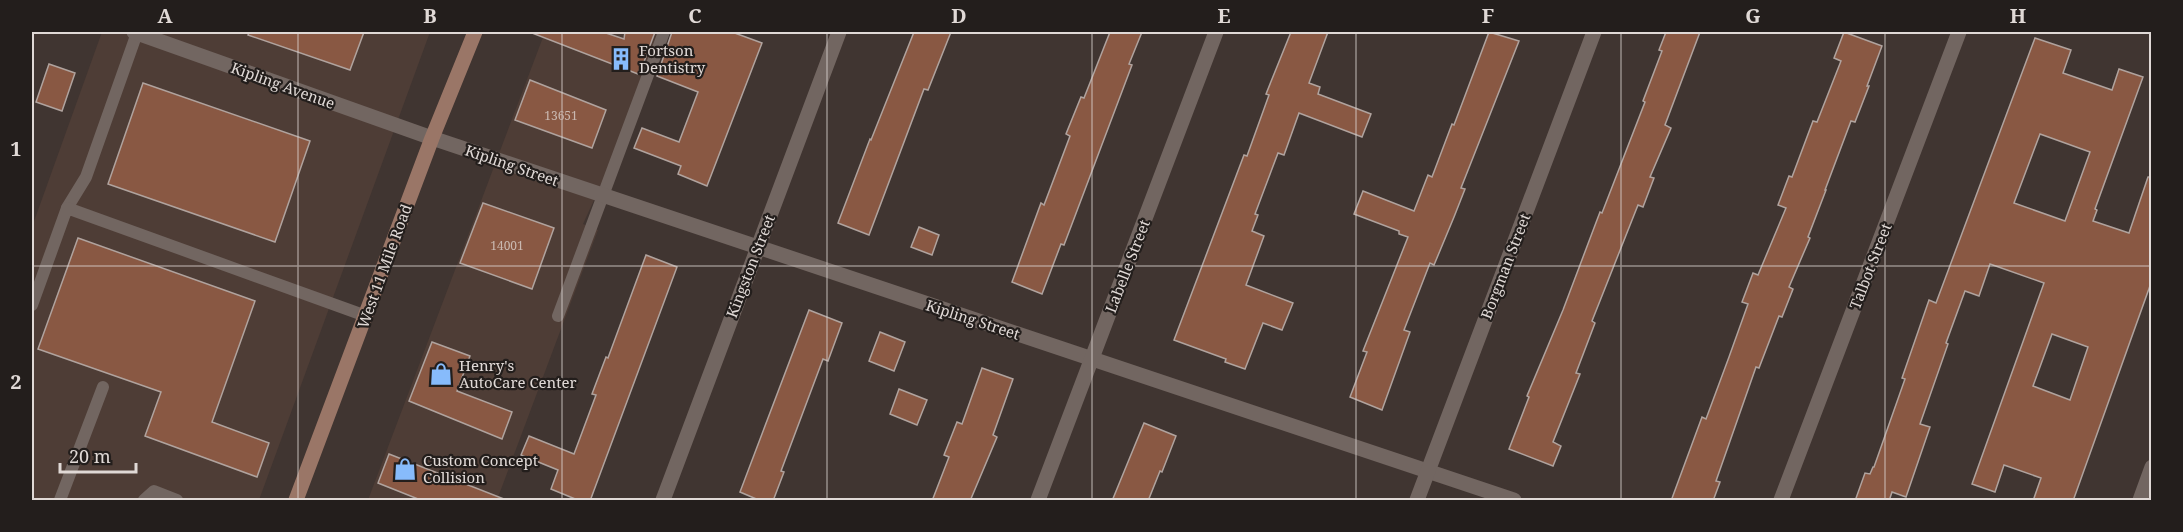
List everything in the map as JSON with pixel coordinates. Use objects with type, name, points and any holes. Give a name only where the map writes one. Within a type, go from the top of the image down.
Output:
[{"type":"main road","name":"West 11 Mile Road","points":[[296,501],[432,138],[475,32]]},
{"type":"street","name":"Kipling Avenue","points":[[135,32],[432,138]]},
{"type":"street","name":"Kingston Street","points":[[663,501],[838,32]]},
{"type":"street","name":"Labelle Street","points":[[1038,501],[1216,32]]},
{"type":"street","name":"Borgman Street","points":[[1417,501],[1594,32]]},
{"type":"street","name":"Talbot Street","points":[[1781,501],[1959,32]]},
{"type":"street","name":"Kipling Street","points":[[432,138],[1514,501]]},
{"type":"street","points":[[2140,501],[2151,467]]},
{"type":"lane","points":[[32,305],[67,208],[86,177],[135,32]]},
{"type":"lane","points":[[558,316],[664,32]]},
{"type":"lane","points":[[67,208],[366,316]]},
{"type":"lane","points":[[60,501],[103,387]]},
{"type":"lane","points":[[144,501],[154,491],[177,501]]},
{"type":"shaded area","points":[[102,32],[430,32],[259,500],[32,500],[32,227]]},
{"type":"shaded area","points":[[545,32],[662,32],[616,152],[583,224],[598,230],[497,500],[368,500]]},
{"type":"building","points":[[249,32],[364,32],[350,70],[248,35]]},
{"type":"building","name":"Fortson Dentistry","points":[[532,32],[603,32],[624,39],[625,32],[655,32],[638,74]]},
{"type":"building","points":[[672,32],[732,32],[762,43],[707,186],[678,174],[681,166],[634,148],[642,128],[679,142],[698,92],[657,76]]},
{"type":"building","points":[[914,32],[951,32],[928,90],[924,89],[869,235],[838,223]]},
{"type":"building","points":[[1110,32],[1142,32],[1129,64],[1132,65],[1064,245],[1061,244],[1042,294],[1012,282],[1041,203],[1044,205],[1070,136],[1066,134],[1081,97],[1084,98]]},
{"type":"building","points":[[1291,32],[1328,32],[1309,83],[1320,87],[1318,94],[1371,114],[1362,137],[1299,113],[1284,155],[1278,153],[1255,214],[1258,215],[1252,231],[1264,236],[1246,285],[1293,303],[1282,330],[1263,323],[1245,369],[1225,362],[1226,359],[1174,340],[1244,155],[1247,156],[1269,95],[1266,94]]},
{"type":"building","points":[[1489,32],[1519,41],[1461,188],[1465,189],[1454,217],[1434,265],[1430,263],[1404,330],[1410,332],[1382,410],[1350,397],[1367,352],[1363,351],[1408,237],[1399,234],[1399,231],[1354,214],[1363,191],[1414,211],[1428,175],[1432,177],[1452,124],[1454,125]]},
{"type":"building","points":[[1666,32],[1700,32],[1665,125],[1671,128],[1650,177],[1654,178],[1643,207],[1638,205],[1592,321],[1595,323],[1576,373],[1580,374],[1553,442],[1561,446],[1553,466],[1509,449],[1529,397],[1527,396],[1645,102],[1643,101],[1662,51],[1659,50]]},
{"type":"building","points":[[1844,32],[1882,46],[1867,86],[1869,86],[1855,122],[1851,121],[1825,190],[1808,237],[1810,238],[1789,287],[1793,289],[1782,317],[1779,316],[1759,368],[1756,367],[1716,481],[1720,482],[1713,501],[1671,501],[1702,417],[1706,419],[1729,357],[1748,304],[1742,302],[1753,273],[1758,275],[1786,208],[1778,205],[1789,176],[1792,177],[1813,121],[1817,122],[1841,61],[1834,58]]},
{"type":"building","points":[[2035,38],[2071,50],[2063,73],[2112,90],[2119,69],[2143,77],[2095,209],[2097,210],[2093,221],[2129,233],[2148,177],[2151,177],[2151,283],[2073,501],[2033,501],[2041,478],[2004,465],[1995,492],[1972,484],[2044,283],[1990,264],[1979,296],[1965,291],[1946,343],[1948,344],[1920,424],[1930,427],[1906,497],[1892,492],[1889,501],[1855,501],[1865,473],[1870,474],[1874,467],[1905,379],[1902,378],[1929,300],[1936,303]],"holes":[[[2040,134],[2090,152],[2065,221],[2014,203]],[[2052,334],[2088,347],[2070,400],[2033,386]]]},
{"type":"building","points":[[49,64],[75,73],[62,111],[36,102]]},
{"type":"building","points":[[530,80],[606,110],[592,148],[515,120]]},
{"type":"building","points":[[143,83],[310,141],[275,242],[108,184]]},
{"type":"building","points":[[483,203],[554,228],[532,289],[460,263]]},
{"type":"building","points":[[919,227],[939,235],[932,255],[911,247]]},
{"type":"building","points":[[78,238],[255,301],[212,422],[269,443],[257,477],[145,436],[161,392],[38,349]]},
{"type":"building","points":[[646,255],[677,267],[590,501],[580,501],[551,489],[558,470],[521,455],[529,436],[574,454],[596,395],[592,394],[606,357],[608,358]]},
{"type":"building","points":[[809,310],[842,323],[828,361],[823,359],[781,471],[784,472],[773,501],[761,501],[740,492]]},
{"type":"building","points":[[880,332],[905,342],[894,371],[869,361]]},
{"type":"building","name":"Henry's AutoCare Center","points":[[432,342],[470,356],[457,391],[512,412],[502,439],[409,401]]},
{"type":"building","points":[[982,368],[1013,379],[993,435],[997,437],[970,501],[932,501],[949,457],[944,455],[957,422],[962,424]]},
{"type":"building","points":[[899,389],[927,400],[917,425],[890,414]]},
{"type":"building","points":[[1144,423],[1176,436],[1162,472],[1160,471],[1148,501],[1112,501]]},
{"type":"building","name":"Custom Concept Collision","points":[[389,454],[504,499],[504,501],[423,501],[378,483]]},
{"type":"place","name":"Fortson Dentistry","points":[[621,59]]},
{"type":"place","name":"Henry's AutoCare Center","points":[[441,374]]},
{"type":"place","name":"Custom Concept Collision","points":[[405,469]]}]
